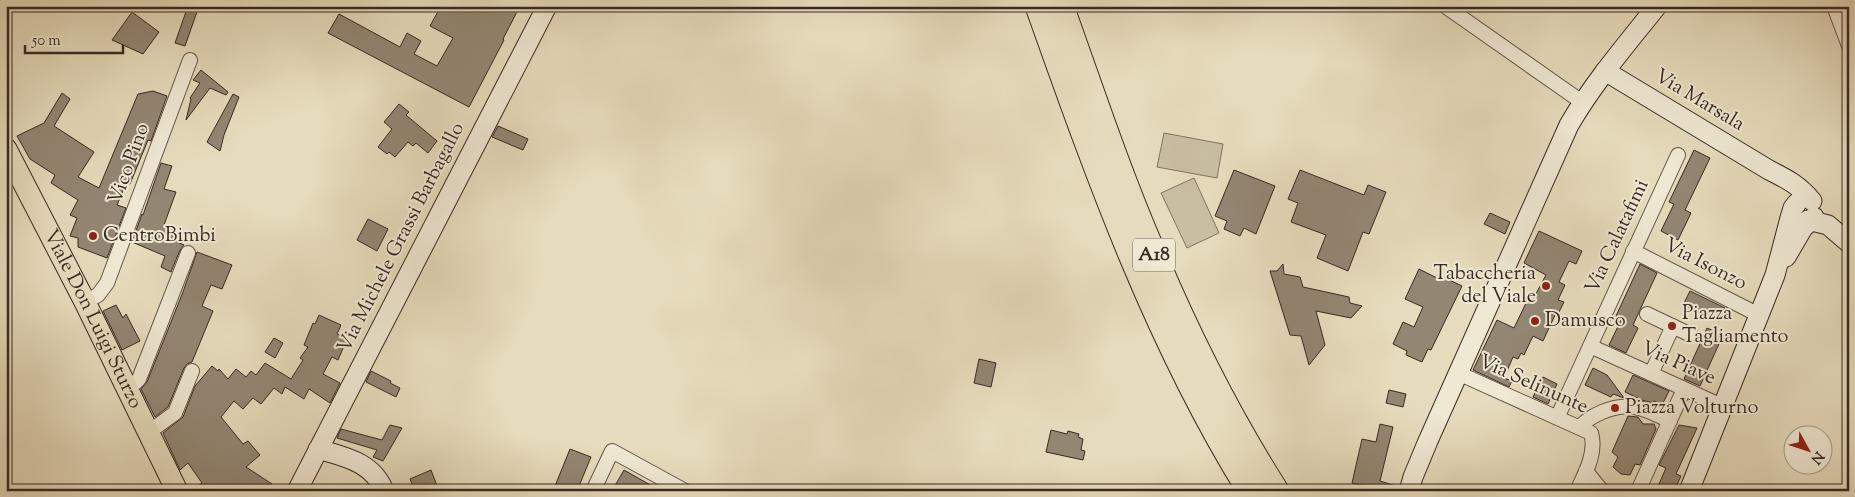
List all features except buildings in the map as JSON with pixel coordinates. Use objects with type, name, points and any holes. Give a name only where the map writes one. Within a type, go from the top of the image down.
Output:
[{"type":"highway","name":"A18","points":[[1038,6],[1099,179],[1130,254],[1183,370],[1250,491]]},
{"type":"highway","name":"A18","points":[[1061,6],[1120,171],[1174,302],[1236,424],[1276,491]]},
{"type":"main road","name":"Viale Don Luigi Sturzo","points":[[6,148],[85,302],[178,491]]},
{"type":"street","name":"Via Michele Grassi Barbagallo","points":[[297,491],[547,6]]},
{"type":"street","points":[[1445,6],[1582,102]]},
{"type":"street","points":[[1409,491],[1420,460],[1458,373],[1569,125],[1582,102],[1604,71],[1657,6]]},
{"type":"street","points":[[1834,6],[1849,46]]},
{"type":"street","name":"Vico Pino","points":[[85,302],[98,295],[107,283],[190,60]]},
{"type":"street","name":"Via Marsala","points":[[1604,71],[1769,170],[1805,210]]},
{"type":"street","name":"Via Calatafimi","points":[[1557,418],[1678,155]]},
{"type":"street","points":[[1805,210],[1826,210],[1849,233]]},
{"type":"street","points":[[1805,210],[1849,243]]},
{"type":"street","points":[[1688,491],[1775,275],[1798,235],[1805,210]]},
{"type":"street","name":"Via Isonzo","points":[[1634,251],[1759,315]]},
{"type":"street","points":[[128,390],[139,379],[188,254]]},
{"type":"street","points":[[1647,314],[1691,335]]},
{"type":"street","points":[[1651,374],[1673,326]]},
{"type":"street","name":"Via Piave","points":[[1590,346],[1722,406]]},
{"type":"street","points":[[149,432],[174,413],[192,371]]},
{"type":"street","name":"Via Selinunte","points":[[1458,373],[1591,433],[1594,442],[1586,471],[1577,491]]},
{"type":"street","points":[[1638,491],[1684,389]]},
{"type":"street","points":[[1580,427],[1592,417],[1604,411],[1630,406],[1645,409],[1670,421]]},
{"type":"street","points":[[318,449],[356,460],[370,469],[380,481],[384,491]]},
{"type":"street","points":[[593,491],[612,451],[685,491]]},
{"type":"street","points":[[1586,471],[1602,491]]},
{"type":"shaded area","points":[[1164,133],[1223,144],[1217,178],[1157,167]]},
{"type":"shaded area","points":[[1194,178],[1219,233],[1187,248],[1161,193]]},
{"type":"place","name":"CentroBimbi","points":[[93,236]]},
{"type":"place","name":"Tabaccheria del Viale","points":[[1546,286]]},
{"type":"place","name":"Damusco","points":[[1535,321]]},
{"type":"place","name":"Piazza Tagliamento","points":[[1672,326]]},
{"type":"place","name":"Piazza Volturno","points":[[1615,408]]}]
